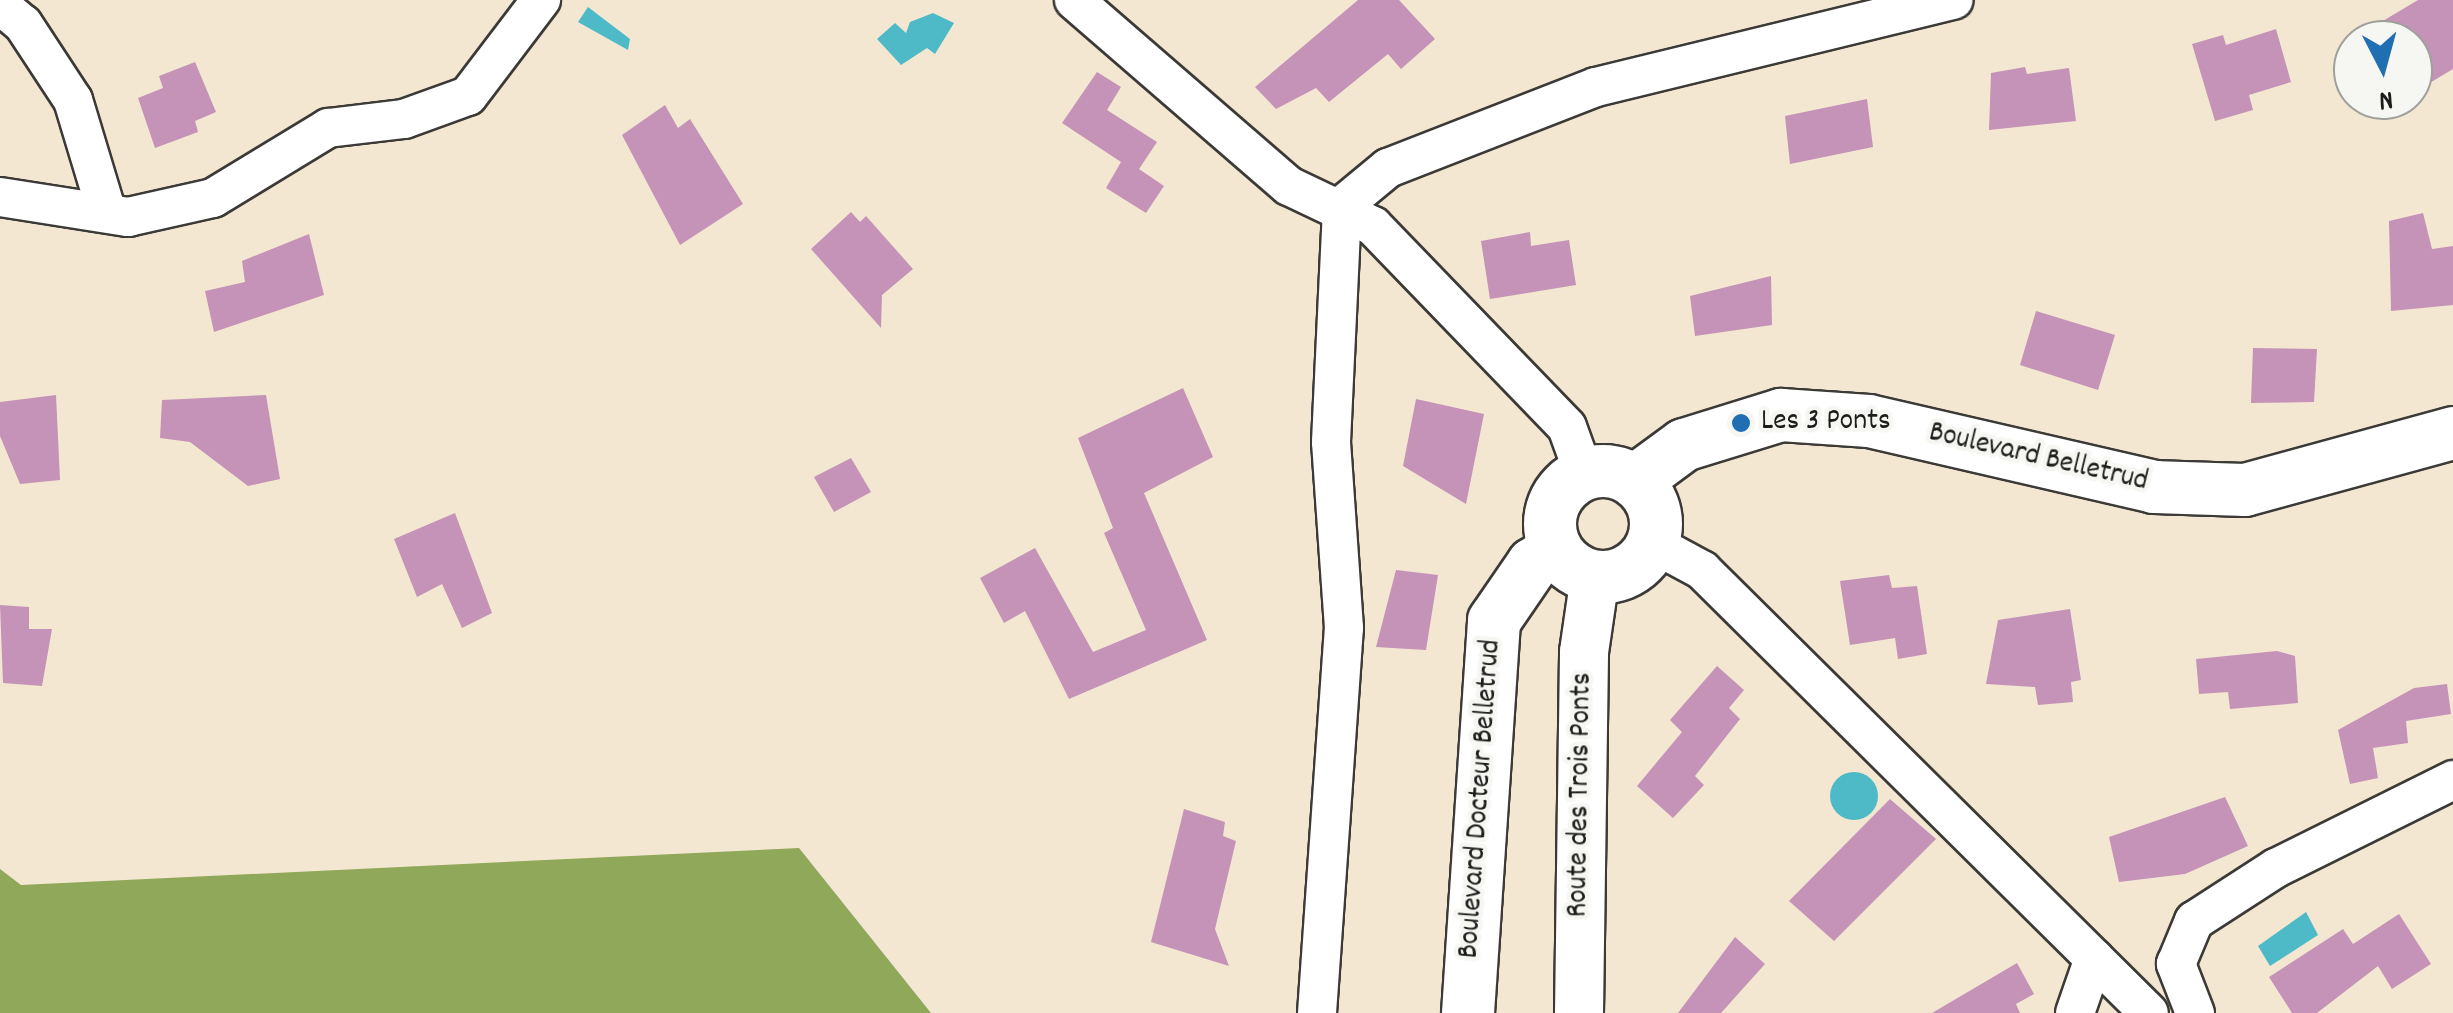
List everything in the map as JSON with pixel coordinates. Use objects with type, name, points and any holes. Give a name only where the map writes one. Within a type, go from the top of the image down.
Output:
[{"type":"main road","name":"Boulevard Belletrud","points":[[1634,481],[1684,444],[1780,415],[1869,421],[2154,487],[2245,490],[2453,433]]},
{"type":"main road","points":[[1584,474],[1634,481],[1651,500],[1652,543],[1636,566],[1575,563],[1552,506],[1584,474]]},
{"type":"main road","name":"Boulevard Docteur Belletrud","points":[[1468,1013],[1494,621],[1533,564],[1575,563]]},
{"type":"street","points":[[0,197],[159,217],[213,198],[328,128],[404,119],[468,96],[541,0]]},
{"type":"street","points":[[1074,0],[1289,186],[1342,206],[1373,226],[1567,427],[1584,474]]},
{"type":"street","points":[[1317,1013],[1344,628],[1331,442],[1342,206],[1388,168],[1596,87],[1954,0]]},
{"type":"street","points":[[0,6],[23,24],[73,100],[106,209]]},
{"type":"street","points":[[1652,543],[1702,570],[2150,1013]]},
{"type":"street","name":"Route des Trois Ponts","points":[[1575,563],[1584,652],[1579,1013]]},
{"type":"street","points":[[2195,1013],[2176,964],[2194,921],[2276,868],[2453,780]]},
{"type":"street","points":[[2076,1013],[2094,958]]},
{"type":"green space","points":[[799,848],[931,1013],[0,1013],[0,869],[21,885]]},
{"type":"water","points":[[588,7],[630,39],[628,50],[578,22]]},
{"type":"water","points":[[933,13],[954,23],[935,54],[927,48],[901,65],[877,39],[895,23],[906,33],[910,22]]},
{"type":"water","points":[[1854,772],[1871,779],[1878,796],[1871,813],[1854,820],[1837,813],[1830,796],[1837,779]]},
{"type":"water","points":[[2306,912],[2318,935],[2270,966],[2258,946]]},
{"type":"building","points":[[1358,0],[1399,0],[1435,39],[1401,69],[1388,54],[1329,102],[1316,88],[1276,109],[1255,87]]},
{"type":"building","points":[[2418,0],[2453,0],[2453,69],[2433,81],[2433,20],[2384,20]]},
{"type":"building","points":[[2276,29],[2291,82],[2249,95],[2253,110],[2215,121],[2192,44],[2223,35],[2226,45]]},
{"type":"building","points":[[195,62],[216,112],[195,121],[198,132],[155,148],[138,98],[163,88],[159,76]]},
{"type":"building","points":[[2025,67],[2027,74],[2069,68],[2076,121],[1989,130],[1991,73]]},
{"type":"building","points":[[1097,72],[1121,87],[1107,110],[1157,142],[1139,169],[1164,186],[1146,213],[1106,188],[1121,162],[1062,123]]},
{"type":"building","points":[[1867,99],[1873,147],[1790,164],[1785,116]]},
{"type":"building","points":[[665,105],[678,128],[690,119],[743,204],[680,245],[622,135]]},
{"type":"building","points":[[851,212],[860,222],[866,216],[913,269],[882,295],[881,328],[811,249]]},
{"type":"building","points":[[2423,213],[2432,249],[2453,246],[2453,305],[2391,311],[2389,221]]},
{"type":"building","points":[[1530,232],[1531,246],[1569,240],[1576,285],[1490,299],[1481,241]]},
{"type":"building","points":[[309,234],[324,295],[214,332],[205,291],[245,282],[242,261]]},
{"type":"building","points":[[1771,276],[1772,325],[1695,336],[1690,296]]},
{"type":"building","points":[[2036,311],[2115,335],[2098,390],[2020,365]]},
{"type":"building","points":[[2253,348],[2317,349],[2314,402],[2251,403]]},
{"type":"building","points":[[1183,388],[1213,457],[1144,493],[1207,640],[1069,699],[1025,611],[1004,623],[980,578],[1035,548],[1093,652],[1146,630],[1104,533],[1113,528],[1078,438]]},
{"type":"building","points":[[56,395],[60,480],[20,484],[0,436],[0,402]]},
{"type":"building","points":[[266,395],[280,479],[248,486],[190,442],[160,438],[162,400]]},
{"type":"building","points":[[1416,399],[1484,414],[1466,504],[1403,466]]},
{"type":"building","points":[[851,458],[871,492],[834,512],[814,477]]},
{"type":"building","points":[[455,513],[492,613],[462,628],[442,584],[417,597],[394,539]]},
{"type":"building","points":[[1396,570],[1438,575],[1426,650],[1376,647]]},
{"type":"building","points":[[1889,575],[1892,588],[1917,586],[1927,654],[1898,659],[1895,638],[1850,645],[1840,581]]},
{"type":"building","points":[[0,605],[29,607],[29,629],[52,629],[42,686],[3,683]]},
{"type":"building","points":[[2070,609],[2081,680],[2071,682],[2073,702],[2038,705],[2035,687],[1986,684],[1998,620]]},
{"type":"building","points":[[2277,651],[2295,656],[2298,703],[2230,709],[2228,692],[2199,694],[2196,659]]},
{"type":"building","points":[[1717,666],[1744,690],[1729,708],[1740,719],[1695,776],[1704,785],[1673,818],[1637,786],[1682,732],[1670,720]]},
{"type":"building","points":[[2447,684],[2451,714],[2406,721],[2408,743],[2373,748],[2378,778],[2350,784],[2338,730],[2414,688]]},
{"type":"building","points":[[2225,797],[2248,846],[2185,874],[2119,882],[2109,837]]},
{"type":"building","points":[[1890,799],[1936,839],[1834,941],[1789,901]]},
{"type":"building","points":[[1184,809],[1225,822],[1223,836],[1236,841],[1215,929],[1229,966],[1151,942]]},
{"type":"building","points":[[2399,914],[2431,964],[2392,989],[2378,966],[2317,1013],[2292,1013],[2269,977],[2343,929],[2353,944]]},
{"type":"building","points":[[1735,937],[1765,964],[1721,1013],[1678,1013]]},
{"type":"building","points":[[2017,963],[2034,994],[2016,1004],[2020,1013],[1932,1013]]},
{"type":"place","name":"Les 3 Ponts","points":[[1741,423]]}]
